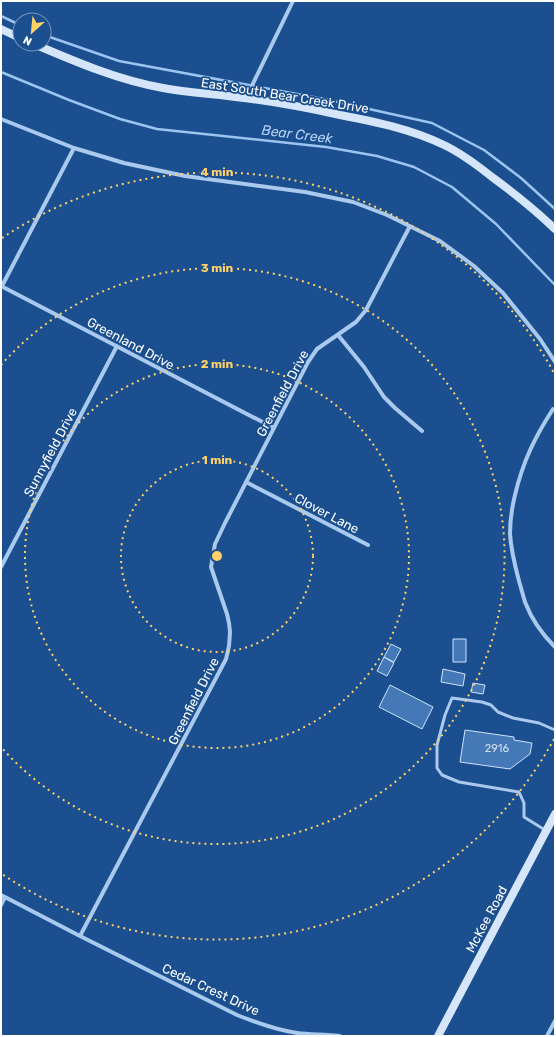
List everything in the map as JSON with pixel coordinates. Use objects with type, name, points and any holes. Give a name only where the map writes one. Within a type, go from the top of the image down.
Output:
[{"type":"street","points":[[246,98],[293,1]]},
{"type":"street","points":[[1,29],[12,34]]},
{"type":"street","name":"East South Bear Creek Drive","points":[[52,52],[112,75],[165,89],[246,98],[301,107],[400,128],[423,136],[446,146],[474,163],[522,199],[555,229]]},
{"type":"street","points":[[1,119],[74,148],[124,163],[185,176],[305,192],[353,202],[387,215],[440,241],[474,266],[503,293],[540,339],[555,362]]},
{"type":"street","points":[[1,286],[74,148]]},
{"type":"street","name":"Greenfield Drive","points":[[80,936],[226,659],[229,646],[229,623],[211,567],[215,544],[224,523],[308,362],[317,349],[356,322],[366,310],[410,226]]},
{"type":"street","name":"Greenland Drive","points":[[1,286],[274,428]]},
{"type":"street","points":[[338,334],[364,367],[384,397],[422,431]]},
{"type":"street","name":"Sunnyfield Drive","points":[[1,567],[117,346]]},
{"type":"street","points":[[553,409],[535,439],[525,460],[512,510],[510,533],[517,573],[525,602],[530,614],[545,636],[555,647]]},
{"type":"street","name":"Clover Lane","points":[[246,482],[368,545]]},
{"type":"street","name":"McKee Road","points":[[438,1036],[555,814]]},
{"type":"street","points":[[1,905],[3,896]]},
{"type":"street","name":"Cedar Crest Drive","points":[[3,896],[219,1006],[256,1022],[297,1033],[340,1036]]},
{"type":"street","points":[[547,1036],[555,1021]]},
{"type":"lane","points":[[546,831],[524,817],[524,803],[518,792],[459,782],[442,775],[437,768],[437,745],[445,715],[452,698],[482,702],[491,705],[498,712],[513,718],[539,723],[555,730]]},
{"type":"building","points":[[453,639],[466,639],[466,662],[453,662]]},
{"type":"building","points":[[391,644],[401,649],[394,662],[384,657]]},
{"type":"building","points":[[384,657],[394,663],[387,676],[377,671]]},
{"type":"building","points":[[443,669],[465,674],[463,686],[441,682]]},
{"type":"building","points":[[473,683],[485,685],[483,694],[471,692]]},
{"type":"building","points":[[390,685],[433,707],[422,729],[379,707]]},
{"type":"building","points":[[465,730],[514,737],[514,740],[532,743],[530,754],[510,769],[460,762]]},
{"type":"waterway","points":[[1,16],[12,21]]},
{"type":"waterway","points":[[52,38],[119,61],[324,99],[432,123],[484,150],[521,178],[555,209]]},
{"type":"waterway","name":"Bear Creek","points":[[1,72],[120,119],[157,129],[326,147],[377,156],[414,167],[452,187],[496,224],[555,285]]}]
